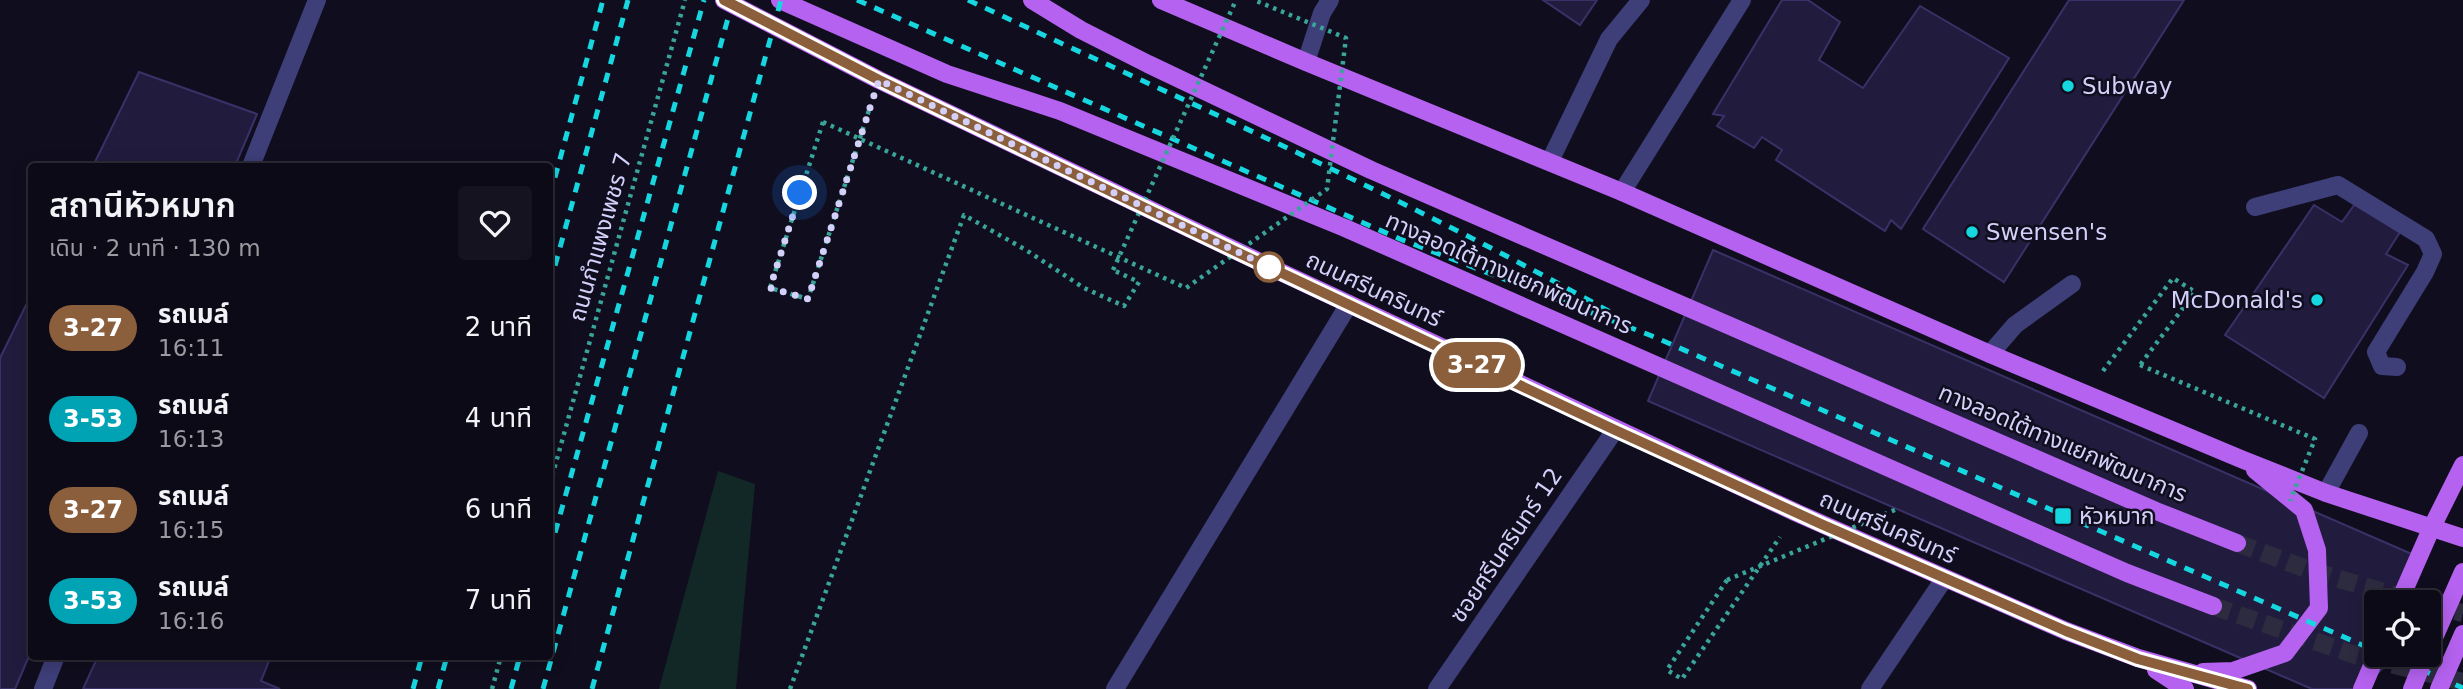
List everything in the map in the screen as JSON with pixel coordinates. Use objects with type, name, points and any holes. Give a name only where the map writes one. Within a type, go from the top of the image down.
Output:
[{"type":"main road","name":"ถนนศรีนครินทร์","points":[[724,0],[879,80],[1615,430],[1944,579],[2185,681]]},
{"type":"main road","name":"ทางลอดใต้ทางแยกพัฒนาการ","points":[[780,0],[947,74],[1060,111],[1345,228],[2127,573],[2213,606]]},
{"type":"main road","name":"ทางลอดใต้ทางแยกพัฒนาการ","points":[[1032,0],[1081,30],[1148,64],[1371,170],[2131,500],[2237,543]]},
{"type":"main road","points":[[1161,0],[1550,161],[1990,354],[2241,460],[2326,493],[2463,538]]},
{"type":"main road","points":[[2185,681],[2233,671],[2286,653],[2319,608],[2317,550],[2304,510],[2241,460]]},
{"type":"main road","points":[[2404,590],[2431,528],[2463,465]]},
{"type":"main road","points":[[2441,622],[2463,572]]},
{"type":"main road","points":[[2440,689],[2463,634]]},
{"type":"main road","points":[[2362,689],[2371,667]]},
{"type":"main road","points":[[2412,689],[2421,667]]},
{"type":"main road","points":[[2185,681],[2248,689]]},
{"type":"street","points":[[252,163],[317,0]]},
{"type":"street","points":[[1306,62],[1322,13],[1330,0]]},
{"type":"street","points":[[1550,161],[1609,39],[1641,0]]},
{"type":"street","points":[[1622,192],[1742,0]]},
{"type":"street","points":[[2255,207],[2338,186],[2426,239],[2433,254],[2426,272],[2376,352],[2382,366],[2397,367]]},
{"type":"street","points":[[1990,354],[2015,325],[2072,284]]},
{"type":"street","points":[[1115,689],[1349,304]]},
{"type":"street","name":"ซอยศรีนครินทร์ 12","points":[[1437,689],[1615,430]]},
{"type":"street","points":[[2326,493],[2359,433]]},
{"type":"street","points":[[1870,689],[1944,579]]},
{"type":"street","points":[[43,689],[54,660]]},
{"type":"path","name":"ถนนกำแพงเพชร 7","points":[[553,473],[685,0]]},
{"type":"path","points":[[790,689],[964,215],[1026,250],[1084,288],[1124,306],[1139,282],[1113,270],[1236,0]]},
{"type":"path","points":[[879,80],[825,246],[808,299],[770,288],[823,122],[1119,257],[1186,288],[1327,189],[1346,38],[1254,0]]},
{"type":"path","points":[[2086,395],[2173,278],[2194,292],[2140,365],[2315,439],[2290,501]]},
{"type":"path","points":[[1797,513],[1714,630],[1682,679],[1667,670],[1727,580],[1897,509]]},
{"type":"path","points":[[492,689],[501,660]]},
{"type":"green space","points":[[718,471],[755,484],[736,689],[659,689]]},
{"type":"building","points":[[1543,0],[1597,0],[1580,25]]},
{"type":"building","points":[[1782,0],[1808,0],[1840,22],[1819,60],[1863,88],[1920,6],[2009,58],[1901,229],[1891,220],[1885,231],[1776,160],[1782,150],[1762,137],[1754,148],[1717,126],[1724,116],[1713,114]]},
{"type":"building","points":[[2069,0],[2184,0],[2004,282],[1923,229]]},
{"type":"building","points":[[139,72],[257,114],[236,163],[94,163]]},
{"type":"building","name":"McDonald's","points":[[2357,201],[2402,229],[2386,254],[2408,265],[2324,398],[2225,335],[2314,205],[2342,222]]},
{"type":"building","points":[[1713,250],[2414,555],[2412,590],[2364,590],[2364,667],[2384,667],[2362,689],[2312,689],[1648,401]]},
{"type":"building","points":[[28,301],[28,658],[15,689],[0,689],[0,358]]},
{"type":"building","points":[[96,660],[269,660],[261,681],[280,689],[83,689]]},
{"type":"tunnel","points":[[2237,543],[2309,570],[2377,590]]},
{"type":"tunnel","points":[[2213,606],[2355,655],[2463,682]]},
{"type":"tunnel","points":[[2441,608],[2463,613]]},
{"type":"railway","points":[[553,185],[603,0]]},
{"type":"railway","points":[[553,273],[628,0]]},
{"type":"railway","points":[[553,540],[704,0]]},
{"type":"railway","points":[[553,653],[733,0]]},
{"type":"railway","points":[[592,689],[781,0]]},
{"type":"railway","points":[[857,0],[1400,239],[1652,336],[2364,646]]},
{"type":"railway","points":[[968,0],[1373,189],[1532,269],[1610,312]]},
{"type":"railway","points":[[413,689],[421,660]]},
{"type":"railway","points":[[438,689],[446,660]]},
{"type":"railway","points":[[511,689],[519,660]]},
{"type":"railway","points":[[543,689],[551,660]]},
{"type":"railway","points":[[2415,667],[2463,688]]},
{"type":"bus line","name":"3-27","points":[[724,0],[879,80],[1239,253],[1821,524],[2066,631],[2138,659],[2248,689]]},
{"type":"place","name":"Subway","points":[[2068,86]]},
{"type":"place","name":"Swensen's","points":[[1972,232]]},
{"type":"place","name":"McDonald's","points":[[2317,300]]},
{"type":"place","name":"หัวหมาก","points":[[2063,516]]},
{"type":"route","points":[[800,193],[770,288],[808,299],[879,80],[1269,267]]}]
